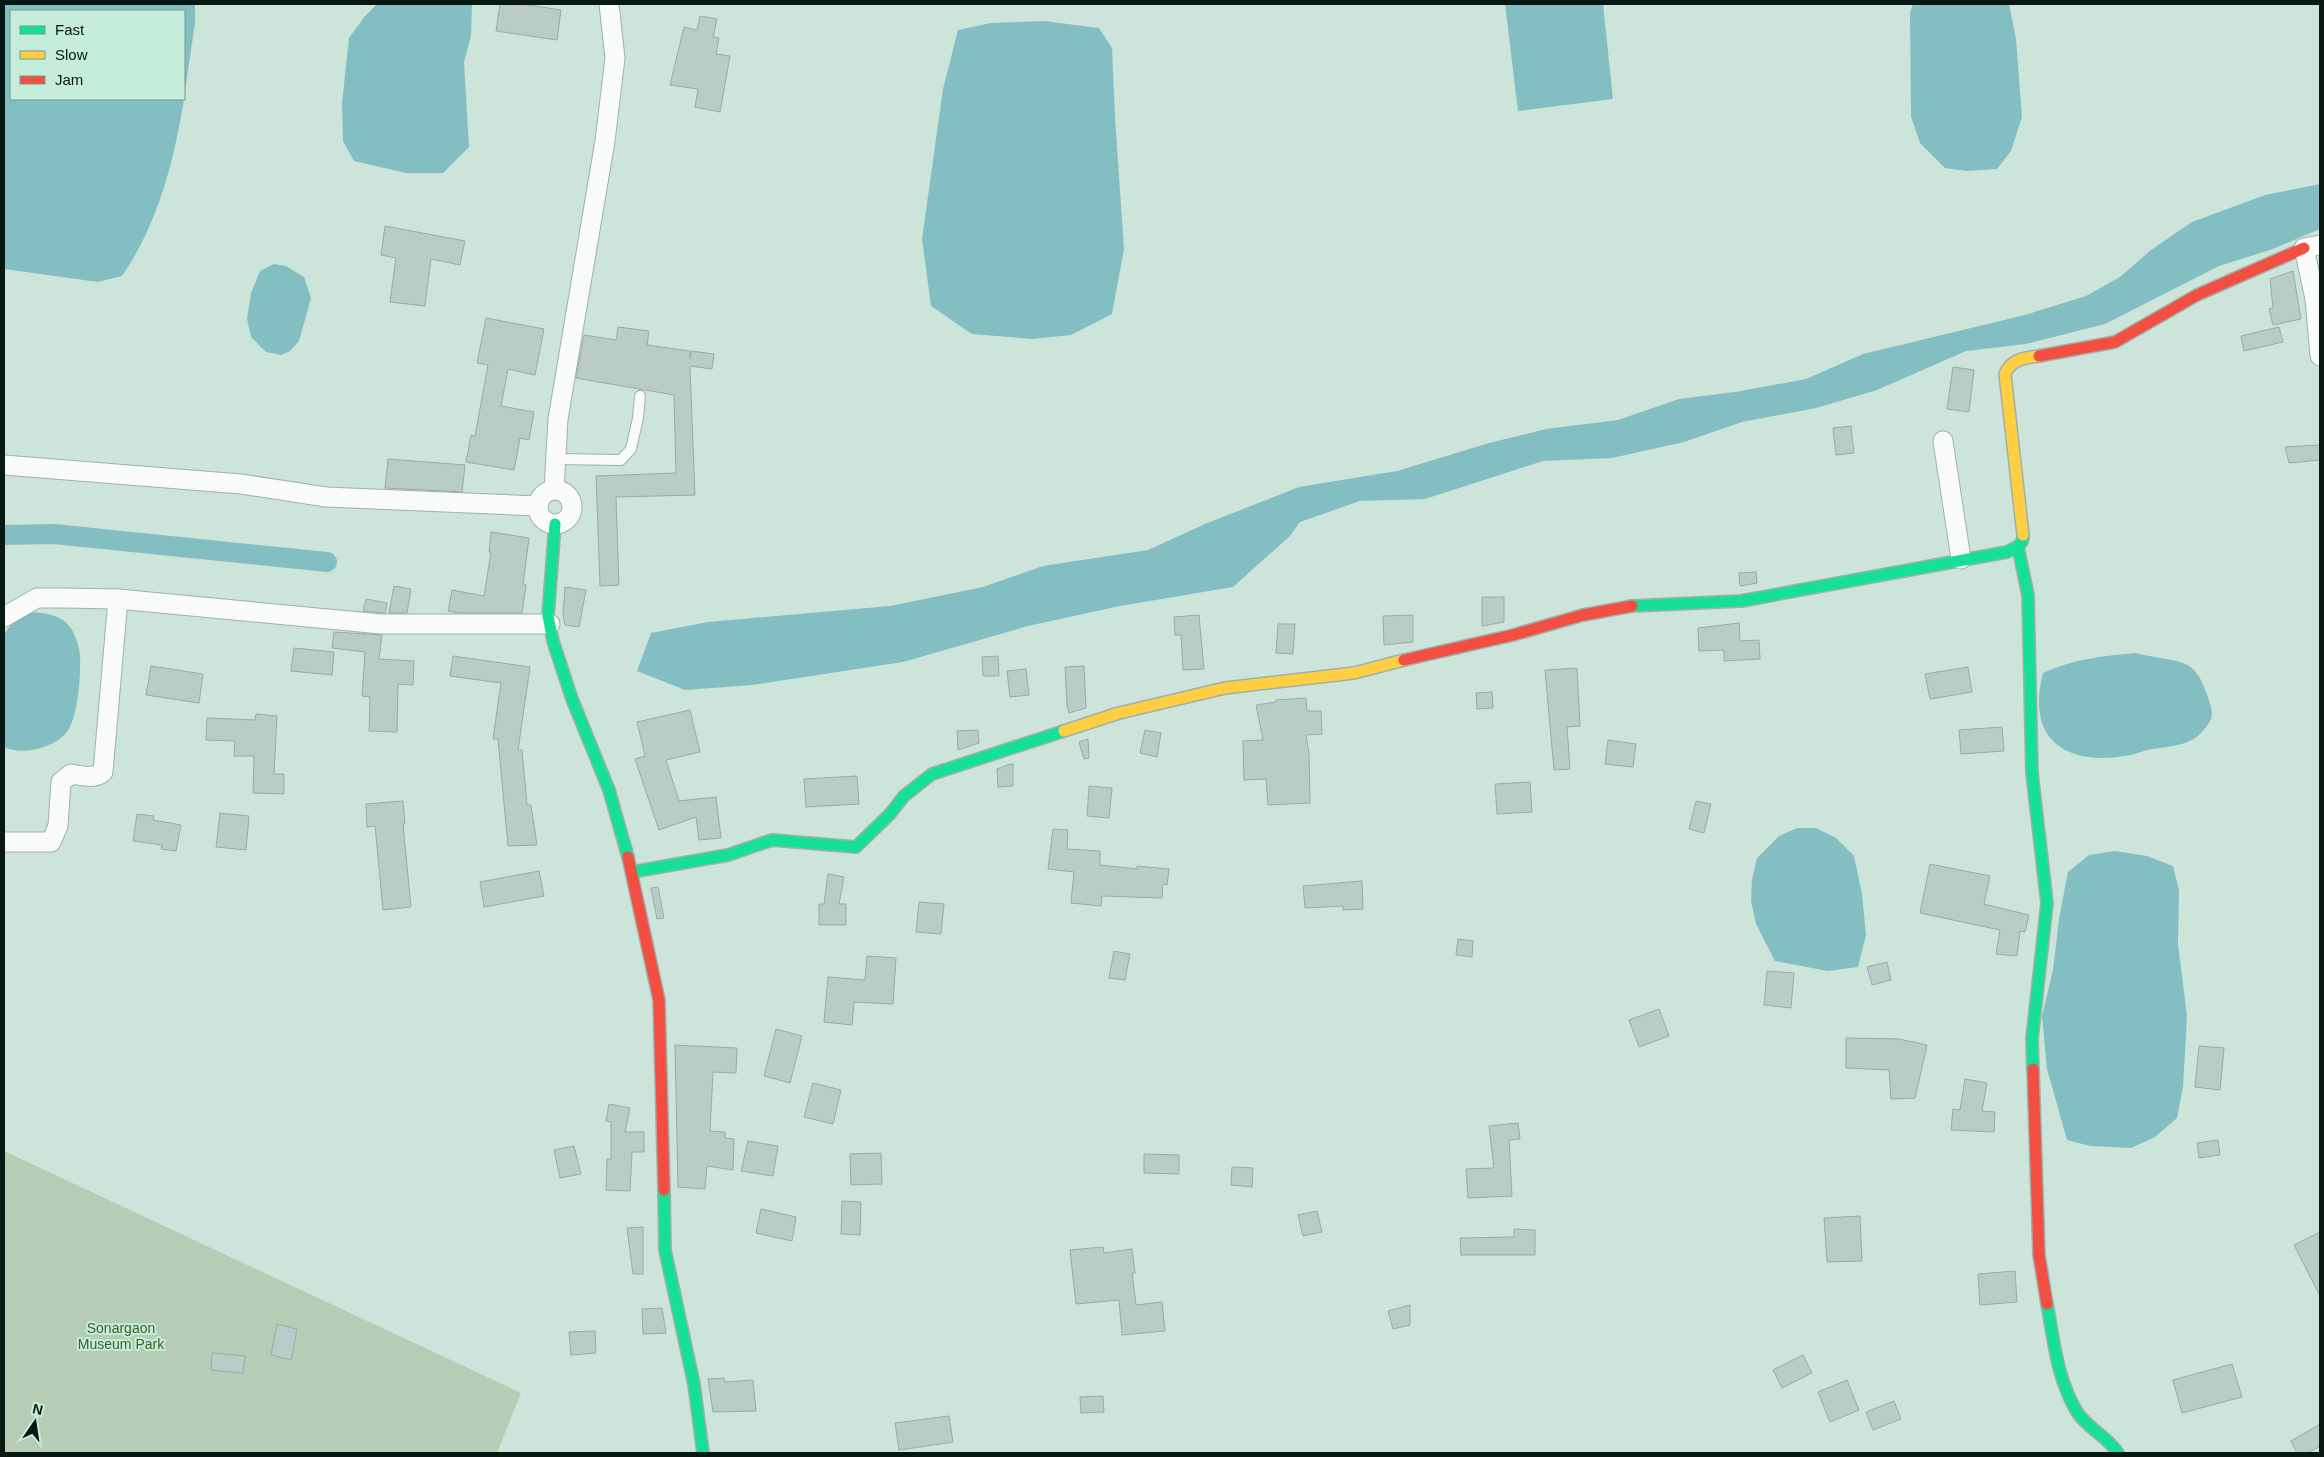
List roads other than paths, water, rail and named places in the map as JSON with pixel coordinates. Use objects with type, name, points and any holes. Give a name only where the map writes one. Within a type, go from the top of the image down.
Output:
[{"type":"street","points":[[554,490],[558,419],[606,142],[615,58],[609,4]]},
{"type":"street","points":[[632,872],[728,854],[772,840],[856,847],[890,814],[904,796],[932,774],[1119,713],[1225,688],[1354,673],[1583,615],[1639,604],[1741,601],[1961,559],[2008,552],[2018,547],[2023,539],[2005,374],[2010,365],[2021,359],[2115,342],[2197,295],[2312,246],[2320,356]]},
{"type":"street","points":[[1943,441],[1961,559]]},
{"type":"street","points":[[4,465],[241,484],[326,497],[538,506]]},
{"type":"street","points":[[554,490],[565,493],[569,498],[572,509],[567,520],[555,524],[545,521],[541,517],[538,506],[543,495],[554,490]]},
{"type":"street","points":[[555,524],[548,585],[548,616],[572,699],[609,790],[632,872],[659,1000],[665,1250],[694,1384],[703,1453]]},
{"type":"street","points":[[2018,547],[2028,595],[2032,773],[2047,903],[2032,1039],[2039,1255],[2059,1371],[2078,1413],[2118,1453]]},
{"type":"street","points":[[4,617],[37,598],[118,599],[381,624],[550,624]]},
{"type":"street","points":[[4,842],[50,842],[58,826],[61,782],[71,774],[83,776],[100,775],[104,772],[118,599]]},
{"type":"lane","points":[[556,459],[620,460],[631,449],[638,418],[640,396]]},
{"type":"water","points":[[4,4],[195,4],[195,23],[185,91],[185,10],[10,10],[10,100],[184,100],[175,146],[163,191],[135,256],[122,276],[98,282],[4,269]]},
{"type":"water","points":[[377,4],[472,4],[471,36],[464,62],[469,147],[443,173],[406,173],[354,161],[343,141],[342,103],[349,38],[365,16]]},
{"type":"water","points":[[1505,4],[1603,4],[1613,99],[1518,111]]},
{"type":"water","points":[[1913,4],[2009,4],[2016,39],[2022,117],[2011,151],[1997,169],[1967,171],[1945,168],[1920,143],[1911,117],[1910,13]]},
{"type":"water","points":[[1044,21],[1099,28],[1112,48],[1124,249],[1112,314],[1071,335],[1032,339],[972,334],[931,306],[922,239],[943,89],[958,30],[991,23]]},
{"type":"water","points":[[2320,184],[2320,229],[2273,249],[2219,266],[2105,324],[2026,344],[1966,351],[1877,390],[1816,408],[1742,422],[1684,442],[1612,458],[1543,461],[1425,499],[1360,501],[1300,522],[1290,536],[1233,587],[1120,606],[1028,626],[903,662],[752,685],[685,690],[637,671],[651,633],[708,622],[890,606],[983,587],[1043,566],[1148,550],[1205,524],[1299,487],[1397,471],[1489,443],[1546,429],[1618,420],[1679,399],[1735,392],[1806,379],[1863,354],[2025,315],[2086,296],[2120,277],[2151,250],[2192,222],[2265,195]]},
{"type":"water","points":[[274,264],[286,266],[304,277],[311,298],[299,341],[290,351],[281,355],[266,352],[251,337],[247,319],[251,293],[260,271]]},
{"type":"water","points":[[32,612],[58,617],[67,623],[72,630],[80,653],[76,706],[71,725],[61,738],[37,749],[11,750],[4,747],[4,634],[13,622]]},
{"type":"water","points":[[2135,653],[2183,663],[2195,671],[2203,683],[2212,711],[2210,721],[2204,730],[2183,744],[2147,750],[2128,756],[2103,758],[2084,756],[2067,751],[2054,742],[2045,730],[2040,714],[2039,695],[2043,673],[2077,661]]},
{"type":"water","points":[[1797,828],[1816,828],[1836,838],[1854,856],[1862,894],[1866,935],[1858,967],[1828,971],[1775,961],[1756,924],[1751,901],[1752,880],[1757,858],[1779,836]]},
{"type":"water","points":[[2115,851],[2147,856],[2173,866],[2179,890],[2178,944],[2187,1016],[2183,1087],[2177,1118],[2155,1137],[2131,1148],[2090,1146],[2067,1140],[2047,1069],[2042,1016],[2053,970],[2059,919],[2068,872],[2089,855]]},
{"type":"waterway","points":[[4,535],[54,534],[327,562]]},
{"type":"park label","name":"Sonargaon Museum Park","points":[[121,1336]]}]
